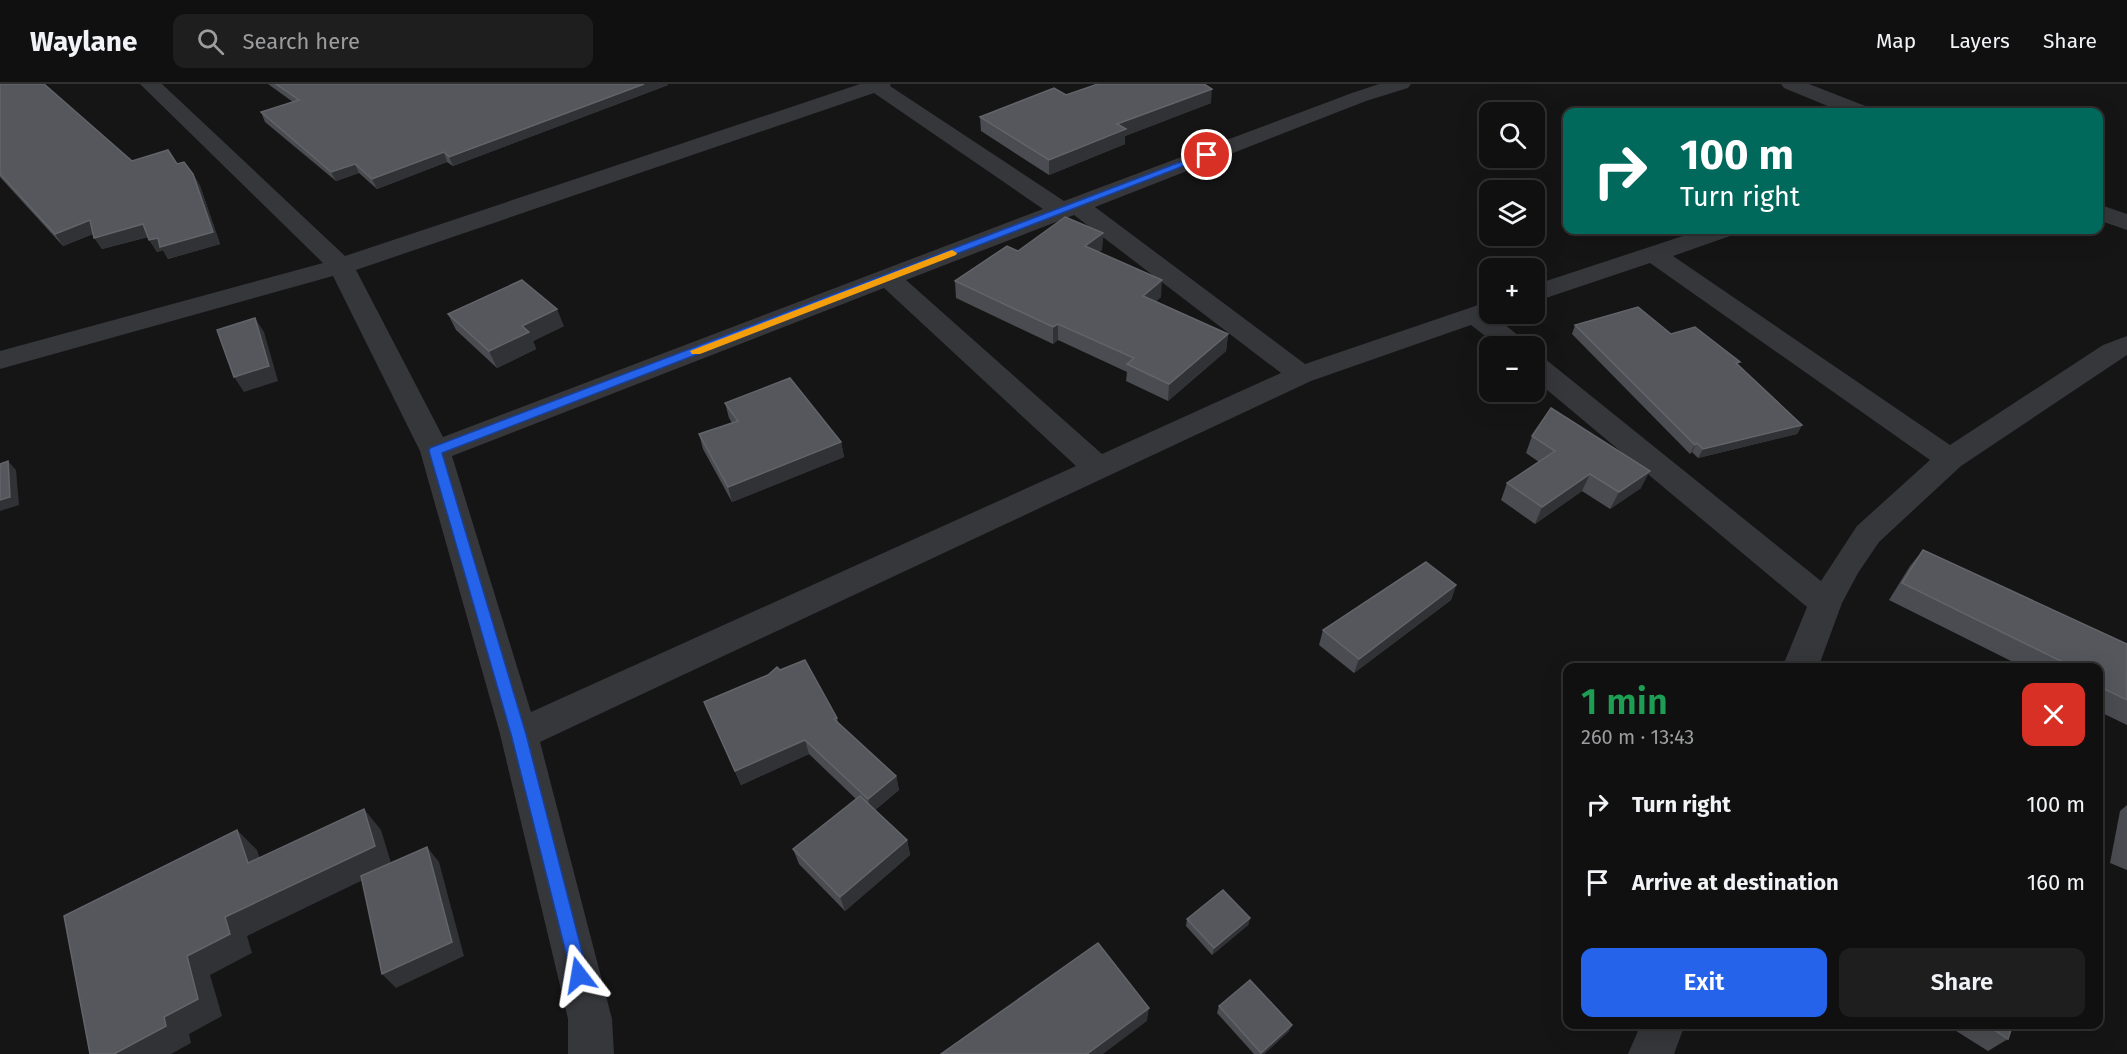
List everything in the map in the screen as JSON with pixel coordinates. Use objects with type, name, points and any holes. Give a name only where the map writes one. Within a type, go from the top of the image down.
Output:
[{"type":"street","points":[[150,84],[340,266],[435,451],[519,734],[590,1019],[591,1054]]},
{"type":"street","points":[[435,451],[1359,97],[1401,84]]},
{"type":"street","points":[[1791,84],[1850,108]]},
{"type":"street","points":[[0,360],[340,266],[877,85],[1070,208],[1301,375]]},
{"type":"street","points":[[2103,213],[2127,223]]},
{"type":"street","points":[[1545,290],[1711,234]]},
{"type":"street","points":[[1652,253],[1950,459]]},
{"type":"street","points":[[888,278],[1098,468]]},
{"type":"street","points":[[519,734],[1301,375],[1479,313]]},
{"type":"street","points":[[1493,324],[1505,336]]},
{"type":"street","points":[[1802,663],[1825,603],[1846,565],[1868,534],[1950,459],[2112,351],[2127,344]]},
{"type":"street","points":[[1545,373],[1825,603]]},
{"type":"building","points":[[0,84],[44,84],[132,161],[168,150],[177,164],[184,162],[193,174],[213,232],[160,247],[158,238],[149,240],[143,224],[94,238],[90,220],[55,234],[0,174]]},
{"type":"building","points":[[276,84],[644,84],[449,157],[444,152],[372,179],[355,164],[331,172],[261,112],[299,100]]},
{"type":"building","points":[[1098,84],[1204,84],[1212,89],[1117,124],[1126,129],[1049,160],[980,117],[1054,88],[1066,95]]},
{"type":"building","points":[[1065,217],[1103,233],[1085,246],[1162,280],[1143,296],[1228,334],[1169,384],[1127,364],[1134,358],[1058,324],[1053,327],[955,281],[1007,246],[1018,251]]},
{"type":"building","points":[[522,280],[557,309],[522,326],[529,332],[489,351],[448,314]]},
{"type":"building","points":[[1638,307],[1671,334],[1695,327],[1740,362],[1736,363],[1802,425],[1703,449],[1697,443],[1695,445],[1575,325]]},
{"type":"building","points":[[255,318],[269,366],[234,377],[217,330]]},
{"type":"building","points":[[790,378],[841,442],[728,487],[699,434],[738,421],[725,403]]},
{"type":"building","points":[[1551,408],[1650,471],[1619,492],[1590,474],[1542,507],[1507,483],[1555,451],[1532,436]]},
{"type":"building","points":[[8,461],[10,497],[0,500],[0,464]]},
{"type":"building","points":[[1923,550],[2127,644],[2127,700],[2103,688],[2103,663],[2065,663],[1902,583]]},
{"type":"building","points":[[1426,562],[1456,585],[1359,659],[1323,630]]},
{"type":"building","points":[[805,660],[837,718],[834,719],[896,776],[868,799],[805,740],[735,771],[704,702],[768,675],[777,667],[780,670]]},
{"type":"building","points":[[860,796],[907,840],[840,897],[793,849]]},
{"type":"building","points":[[364,809],[375,846],[225,917],[230,934],[187,956],[198,999],[164,1017],[166,1026],[114,1054],[90,1054],[64,916],[237,830],[248,863]]},
{"type":"building","points":[[427,847],[452,942],[382,974],[361,876]]},
{"type":"building","points":[[1223,890],[1250,918],[1214,948],[1187,919]]},
{"type":"building","points":[[1098,943],[1149,1008],[1087,1054],[941,1054]]},
{"type":"building","points":[[1250,980],[1292,1025],[1261,1053],[1219,1006]]},
{"type":"building","points":[[1993,1029],[2011,1029],[2008,1039]]},
{"type":"slow traffic","points":[[696,351],[952,253]]},
{"type":"route","points":[[579,975],[519,734],[435,451],[1207,155]]}]
